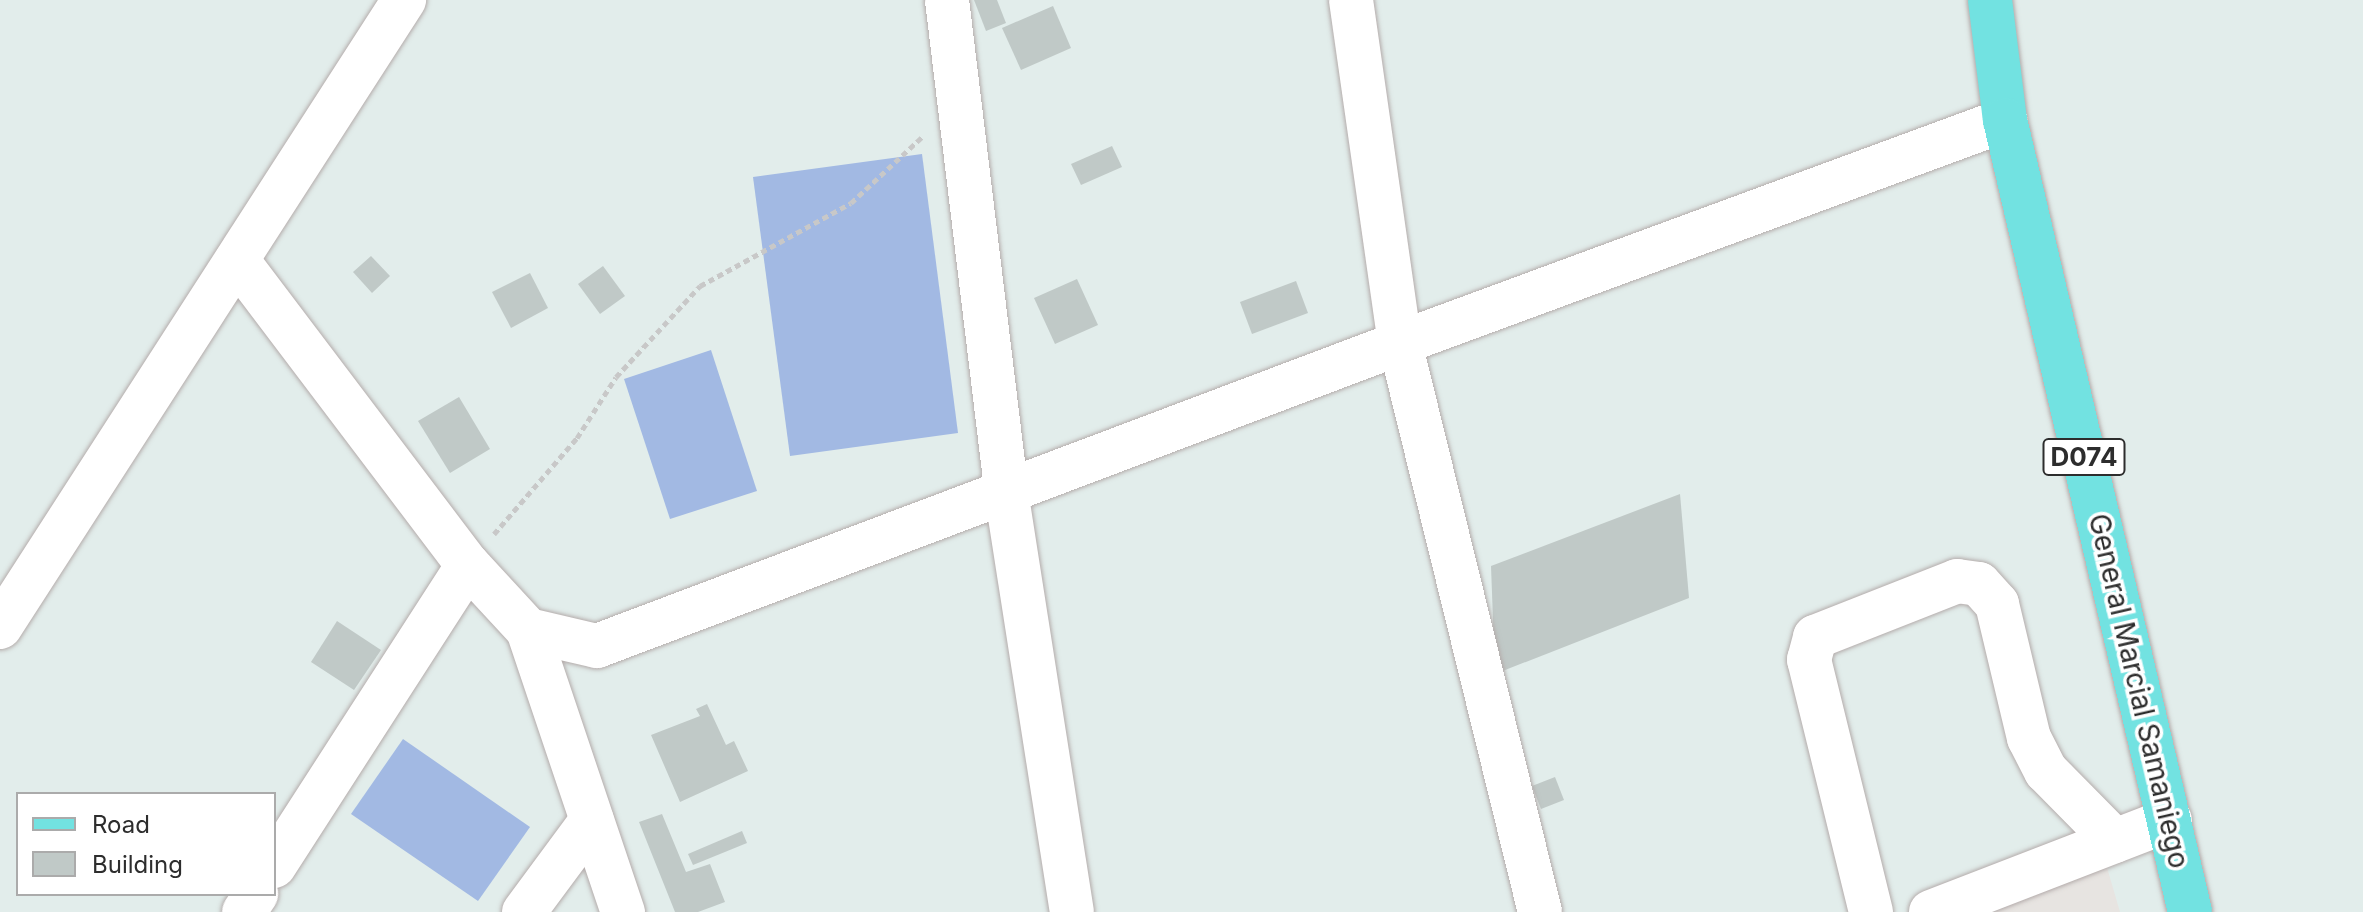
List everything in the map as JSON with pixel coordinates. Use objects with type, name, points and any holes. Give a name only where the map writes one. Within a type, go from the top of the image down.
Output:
[{"type":"main road","name":"General Marcial Samaniego","points":[[1990,0],[2005,120],[2190,912]]},
{"type":"street","points":[[0,627],[404,0]]},
{"type":"street","points":[[947,0],[1006,491],[1072,912]]},
{"type":"street","points":[[1351,0],[1400,343],[1540,912]]},
{"type":"street","points":[[528,630],[597,646],[1400,343],[2005,120]]},
{"type":"street","points":[[237,260],[468,565],[528,630],[623,912]]},
{"type":"street","points":[[276,863],[468,565]]},
{"type":"street","points":[[1871,912],[1809,660],[1815,637],[1957,581],[1979,584],[1997,604],[2029,738],[2046,771],[2115,841]]},
{"type":"street","points":[[524,912],[592,820]]},
{"type":"street","points":[[1931,912],[2170,820]]},
{"type":"path","points":[[468,565],[577,438],[616,377],[700,286],[851,203],[959,103]]},
{"type":"shaded area","points":[[922,154],[958,433],[790,456],[753,177]]},
{"type":"shaded area","points":[[711,350],[757,491],[670,519],[624,379]]},
{"type":"shaded area","points":[[403,739],[530,827],[478,901],[351,814]]},
{"type":"shaded area","points":[[2106,864],[2120,912],[1993,912]]},
{"type":"building","points":[[974,0],[997,0],[1006,23],[986,31]]},
{"type":"building","points":[[1053,6],[1071,48],[1021,70],[1002,28]]},
{"type":"building","points":[[1112,146],[1122,167],[1081,185],[1071,164]]},
{"type":"building","points":[[371,256],[390,276],[372,293],[353,272]]},
{"type":"building","points":[[603,266],[625,296],[600,314],[578,284]]},
{"type":"building","points":[[530,273],[548,308],[511,328],[492,292]]},
{"type":"building","points":[[1077,279],[1098,325],[1055,344],[1034,298]]},
{"type":"building","points":[[1296,281],[1308,313],[1252,334],[1240,302]]},
{"type":"building","points":[[459,397],[490,449],[450,473],[418,421]]},
{"type":"building","points":[[1680,494],[1689,598],[1495,674],[1491,566]]},
{"type":"building","points":[[337,621],[381,650],[354,690],[311,662]]},
{"type":"building","points":[[707,704],[726,745],[734,741],[748,771],[680,802],[651,735],[700,716],[696,709]]},
{"type":"building","points":[[1555,777],[1564,800],[1541,809],[1532,786]]},
{"type":"building","points":[[662,814],[686,872],[710,864],[725,902],[698,912],[675,912],[639,822]]},
{"type":"building","points":[[742,831],[747,843],[693,865],[688,854]]}]
